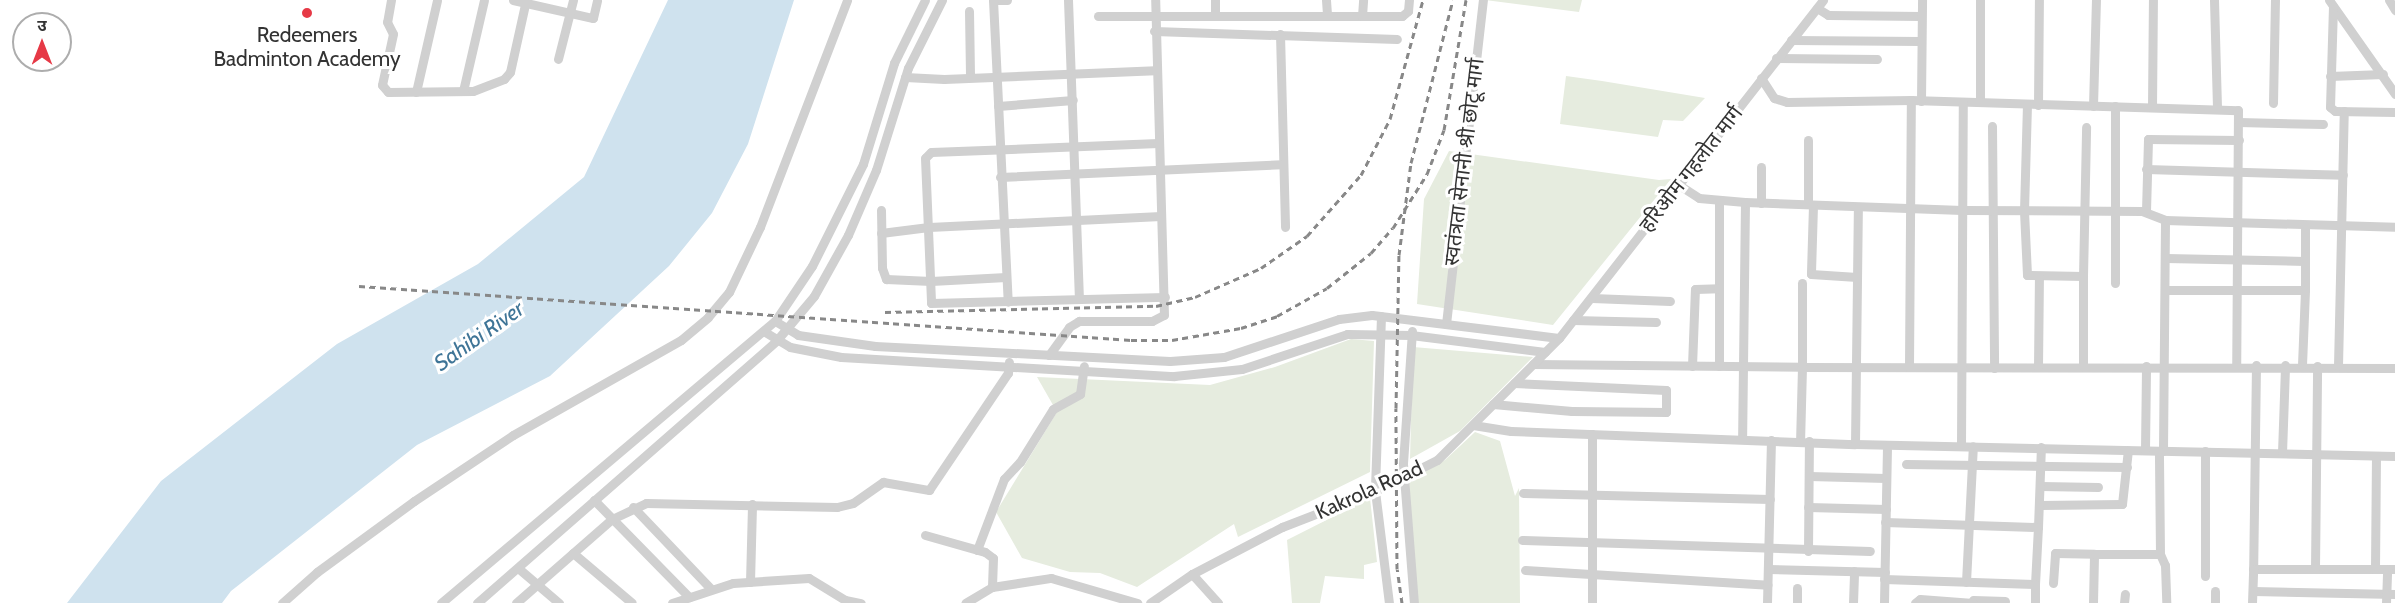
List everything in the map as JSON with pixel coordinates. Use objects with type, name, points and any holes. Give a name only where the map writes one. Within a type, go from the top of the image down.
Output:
[{"type":"street","points":[[392,0],[387,19],[393,34],[383,89],[416,92],[477,90],[508,76],[526,1]]},
{"type":"street","points":[[416,92],[437,0]]},
{"type":"street","points":[[463,91],[484,0]]},
{"type":"street","points":[[513,0],[526,1],[593,18],[597,0]]},
{"type":"street","points":[[558,59],[573,0]]},
{"type":"street","points":[[282,603],[317,572],[414,501],[513,435],[681,340],[708,317],[729,292],[760,227],[847,0]]},
{"type":"street","points":[[441,603],[765,332],[775,321],[812,266],[863,164],[894,63],[925,0]]},
{"type":"street","points":[[477,603],[777,340],[814,296],[848,235],[876,170],[905,77],[942,0]]},
{"type":"street","points":[[1007,0],[993,0],[998,75],[1002,224],[1008,302]]},
{"type":"street","points":[[1068,0],[1076,147],[1079,299]]},
{"type":"street","points":[[1049,355],[1073,323],[1160,319],[1164,315],[1161,172],[1155,70],[1155,0]]},
{"type":"street","points":[[1215,0],[1215,14]]},
{"type":"street","points":[[1326,0],[1327,15]]},
{"type":"street","points":[[1362,16],[1363,0]]},
{"type":"street","points":[[1098,16],[1215,14],[1402,16],[1408,11],[1409,0]]},
{"type":"street","name":"स्वतंत्रता सेनानी श्री छोटू मार्ग","points":[[1446,324],[1483,0]]},
{"type":"street","points":[[1909,367],[1912,208],[1922,0]]},
{"type":"street","points":[[1980,0],[1980,102]]},
{"type":"street","points":[[2038,105],[2039,0]]},
{"type":"street","points":[[2093,106],[2096,0]]},
{"type":"street","points":[[2151,106],[2153,0]]},
{"type":"street","points":[[2214,0],[2217,107]]},
{"type":"street","points":[[2273,103],[2276,0]]},
{"type":"street","points":[[2389,0],[2395,10]]},
{"type":"street","points":[[2331,3],[2395,94]]},
{"type":"street","points":[[2331,3],[2330,107],[2344,111],[2395,112]]},
{"type":"street","points":[[1820,4],[1828,15],[1922,16]]},
{"type":"street","name":"हरिओम गहलोत मार्ग","points":[[1559,338],[1820,4]]},
{"type":"street","points":[[969,11],[970,77]]},
{"type":"street","points":[[1154,31],[1397,39]]},
{"type":"street","points":[[1280,34],[1281,164],[1285,227]]},
{"type":"street","points":[[1791,40],[1921,42]]},
{"type":"street","points":[[1776,58],[1877,59]]},
{"type":"street","points":[[905,77],[970,77],[1155,70]]},
{"type":"street","points":[[2330,76],[2383,74]]},
{"type":"street","points":[[1761,78],[1774,98],[1787,102],[1980,102],[2217,107],[2238,110],[2239,223],[2236,365]]},
{"type":"street","points":[[998,106],[1073,100]]},
{"type":"street","points":[[1961,446],[1963,102]]},
{"type":"street","points":[[2027,104],[2025,273],[2039,276],[2083,276]]},
{"type":"street","points":[[2115,106],[2115,284]]},
{"type":"street","points":[[2338,366],[2344,111]]},
{"type":"street","points":[[2239,122],[2324,124]]},
{"type":"street","points":[[1992,126],[1994,368]]},
{"type":"street","points":[[2083,367],[2086,127]]},
{"type":"street","points":[[2146,211],[2148,139],[2239,140]]},
{"type":"street","points":[[1808,140],[1811,274],[1857,277]]},
{"type":"street","points":[[1158,143],[926,154],[931,303],[1165,297]]},
{"type":"street","points":[[1000,177],[1075,176],[1281,164]]},
{"type":"street","points":[[1761,167],[1761,202]]},
{"type":"street","points":[[2146,170],[2343,175]]},
{"type":"street","points":[[1679,185],[1699,198],[1719,201],[1962,210],[2146,211],[2165,220],[2395,227]]},
{"type":"street","points":[[1719,201],[1719,366]]},
{"type":"street","points":[[1742,438],[1745,202]]},
{"type":"street","points":[[1856,444],[1858,207]]},
{"type":"street","points":[[881,210],[886,279],[931,281],[1006,277]]},
{"type":"street","points":[[881,233],[929,227],[1161,216]]},
{"type":"street","points":[[2165,220],[2165,366],[2160,554],[2165,566],[2166,603]]},
{"type":"street","points":[[2302,365],[2306,225]]},
{"type":"street","points":[[2166,258],[2305,261]]},
{"type":"street","points":[[2038,367],[2039,276]]},
{"type":"street","points":[[1802,283],[1802,367],[1809,476],[1808,551]]},
{"type":"street","points":[[1692,366],[1695,289],[1719,288]]},
{"type":"street","points":[[2165,290],[2305,290]]},
{"type":"street","points":[[1592,298],[1670,301]]},
{"type":"street","points":[[775,321],[787,330],[813,338],[875,346],[1084,357],[1215,358],[1339,320],[1381,315],[1559,338]]},
{"type":"street","points":[[1381,315],[1375,491],[1389,603]]},
{"type":"street","points":[[1414,320],[1405,411],[1408,567],[1414,603]]},
{"type":"street","points":[[1573,320],[1656,322]]},
{"type":"street","points":[[765,332],[802,351],[841,357],[1083,371],[1209,375],[1242,369],[1347,334],[1412,335],[1545,351]]},
{"type":"street","name":"Kakrola Road","points":[[1150,603],[1192,574],[1282,527],[1375,491],[1437,460],[1559,338]]},
{"type":"street","points":[[516,603],[612,519],[633,507],[659,501],[837,507],[853,503],[875,485],[892,481],[929,490],[1008,373],[1009,353]]},
{"type":"street","points":[[977,550],[1004,479],[1020,462],[1053,409],[1080,394],[1084,357]]},
{"type":"street","points":[[1533,364],[1961,368],[2302,365],[2395,368]]},
{"type":"street","points":[[2252,603],[2256,365]]},
{"type":"street","points":[[2282,453],[2285,365]]},
{"type":"street","points":[[2145,450],[2146,366]]},
{"type":"street","points":[[2315,569],[2317,366]]},
{"type":"street","points":[[1493,404],[1572,411],[1666,412],[1666,390],[1514,383]]},
{"type":"street","points":[[1473,425],[1511,431],[1856,444],[2395,456]]},
{"type":"street","points":[[1592,434],[1593,603]]},
{"type":"street","points":[[1767,603],[1771,440]]},
{"type":"street","points":[[1884,603],[1887,445]]},
{"type":"street","points":[[1966,582],[1973,446]]},
{"type":"street","points":[[2034,603],[2041,505],[2041,447]]},
{"type":"street","points":[[2041,505],[2119,505],[2124,501],[2128,450]]},
{"type":"street","points":[[2205,451],[2205,576]]},
{"type":"street","points":[[2375,569],[2376,456]]},
{"type":"street","points":[[1906,464],[2127,467]]},
{"type":"street","points":[[1809,476],[1886,478]]},
{"type":"street","points":[[2041,486],[2098,487]]},
{"type":"street","points":[[1523,493],[1770,499]]},
{"type":"street","points":[[594,500],[689,597]]},
{"type":"street","points":[[750,582],[752,504]]},
{"type":"street","points":[[633,507],[711,589]]},
{"type":"street","points":[[1808,507],[1886,509]]},
{"type":"street","points":[[1885,522],[2038,527]]},
{"type":"street","points":[[925,535],[977,550],[993,558],[992,587]]},
{"type":"street","points":[[1522,540],[1768,551],[1870,551]]},
{"type":"street","points":[[573,553],[632,603]]},
{"type":"street","points":[[2054,583],[2055,553],[2160,554]]},
{"type":"street","points":[[2093,603],[2094,554]]},
{"type":"street","points":[[518,568],[559,603]]},
{"type":"street","points":[[1768,568],[1854,571],[1885,576],[1966,582],[2035,584]]},
{"type":"street","points":[[2253,569],[2391,569],[2389,597],[2253,591]]},
{"type":"street","points":[[1525,570],[1768,585]]},
{"type":"street","points":[[1853,603],[1854,571]]},
{"type":"street","points":[[1192,574],[1218,603]]},
{"type":"street","points":[[672,603],[711,589],[750,582],[809,578],[842,601],[861,603]]},
{"type":"street","points":[[965,603],[992,587],[1051,578],[1137,603]]},
{"type":"street","points":[[1797,588],[1797,603]]},
{"type":"street","points":[[2215,591],[2215,603]]},
{"type":"street","points":[[1915,603],[1920,598],[1973,602],[2005,601]]},
{"type":"shaded area","points":[[1485,0],[1582,0],[1579,12]]},
{"type":"shaded area","points":[[1566,76],[1705,98],[1683,121],[1663,120],[1658,137],[1560,124]]},
{"type":"shaded area","points":[[1449,151],[1659,180],[1671,179],[1553,325],[1417,304],[1424,199]]},
{"type":"shaded area","points":[[1351,339],[1374,341],[1370,472],[1238,537],[1234,524],[1137,587],[1100,573],[1070,572],[1022,558],[996,512],[1057,412],[1037,377],[1210,385],[1275,367]]},
{"type":"shaded area","points":[[1413,347],[1533,357],[1460,431],[1410,459]]},
{"type":"shaded area","points":[[1475,432],[1500,441],[1515,496],[1519,488],[1520,603],[1418,603],[1412,559],[1409,479],[1445,460]]},
{"type":"shaded area","points":[[1370,498],[1377,562],[1364,565],[1364,579],[1325,576],[1320,603],[1292,603],[1287,540]]},
{"type":"water","name":"Sahibi River","points":[[668,0],[794,0],[748,144],[712,213],[669,266],[550,376],[417,445],[231,591],[222,603],[67,603],[161,481],[337,344],[478,264],[584,177]]},
{"type":"railway","points":[[885,312],[1156,306],[1195,297],[1261,268],[1307,236],[1361,175],[1390,119],[1423,0]]},
{"type":"railway","points":[[1402,603],[1397,569],[1396,408],[1399,255],[1411,163],[1453,0]]},
{"type":"railway","points":[[359,286],[1131,340],[1172,340],[1241,328],[1277,316],[1327,288],[1371,253],[1393,228],[1427,174],[1444,130],[1466,0]]},
{"type":"place","name":"Redeemers Badminton Academy","points":[[307,13]]}]
